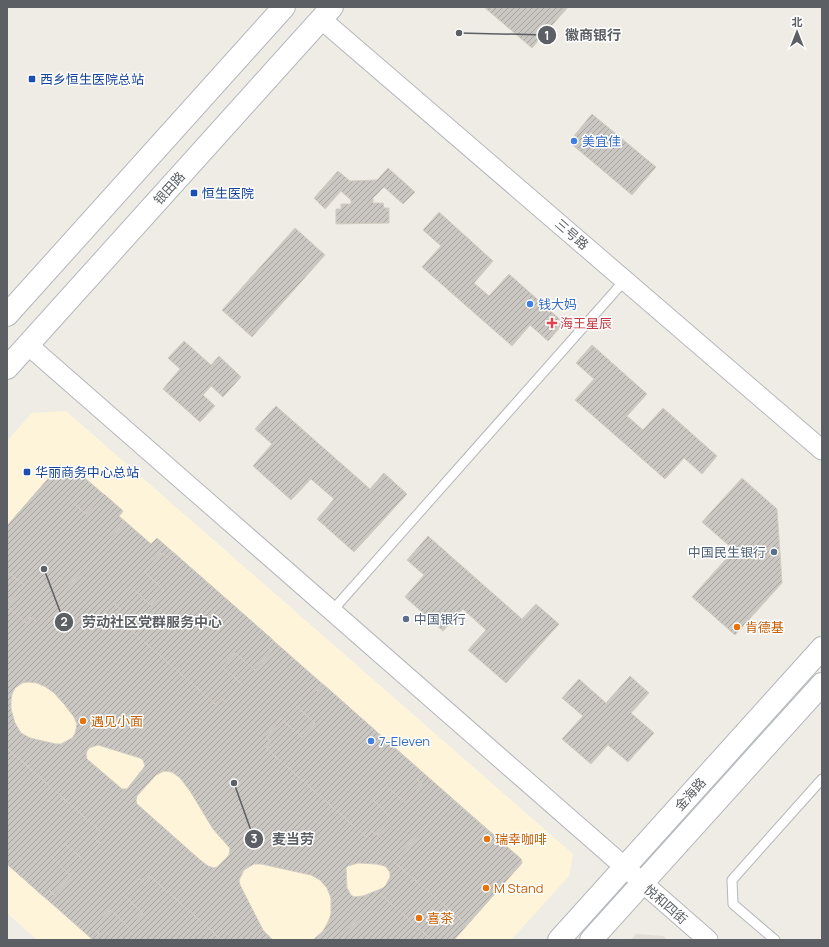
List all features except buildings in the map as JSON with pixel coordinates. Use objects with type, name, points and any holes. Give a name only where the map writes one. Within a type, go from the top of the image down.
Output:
[{"type":"street","points":[[7,315],[284,7]]},
{"type":"street","name":"三号路","points":[[326,13],[625,280],[822,450]]},
{"type":"street","name":"银田路","points":[[7,368],[326,13]]},
{"type":"street","name":"悦和四街","points":[[28,345],[708,940]]},
{"type":"street","name":"金海路","points":[[559,940],[822,648]]},
{"type":"street","points":[[796,678],[819,693]]},
{"type":"street","name":"金海路","points":[[591,940],[819,693]]},
{"type":"lane","points":[[332,611],[625,280]]},
{"type":"lane","points":[[775,940],[733,904],[732,880],[822,779]]},
{"type":"shaded area","points":[[66,411],[573,854],[569,876],[511,940],[37,940],[7,913],[7,441],[32,413]]},
{"type":"shaded area","points":[[636,934],[663,936],[668,940],[631,940]]},
{"type":"place","name":"徽商银行","points":[[459,33]]},
{"type":"place","name":"西乡恒生医院总站","points":[[32,79]]},
{"type":"place","name":"美宜佳","points":[[574,141]]},
{"type":"place","name":"恒生医院","points":[[194,193]]},
{"type":"place","name":"钱大妈","points":[[530,304]]},
{"type":"place","name":"海王星辰","points":[[552,323]]},
{"type":"place","name":"华丽商务中心总站","points":[[27,472]]},
{"type":"place","name":"中国民生银行","points":[[774,552]]},
{"type":"place","name":"劳动社区党群服务中心","points":[[44,569]]},
{"type":"place","name":"中国银行","points":[[406,619]]},
{"type":"place","name":"肯德基","points":[[737,627]]},
{"type":"place","name":"遇见小面","points":[[83,721]]},
{"type":"place","name":"7-Eleven","points":[[371,741]]},
{"type":"place","name":"麦当劳","points":[[234,783]]},
{"type":"place","name":"瑞幸咖啡","points":[[487,839]]},
{"type":"place","name":"M Stand","points":[[486,888]]},
{"type":"place","name":"喜茶","points":[[419,918]]}]
